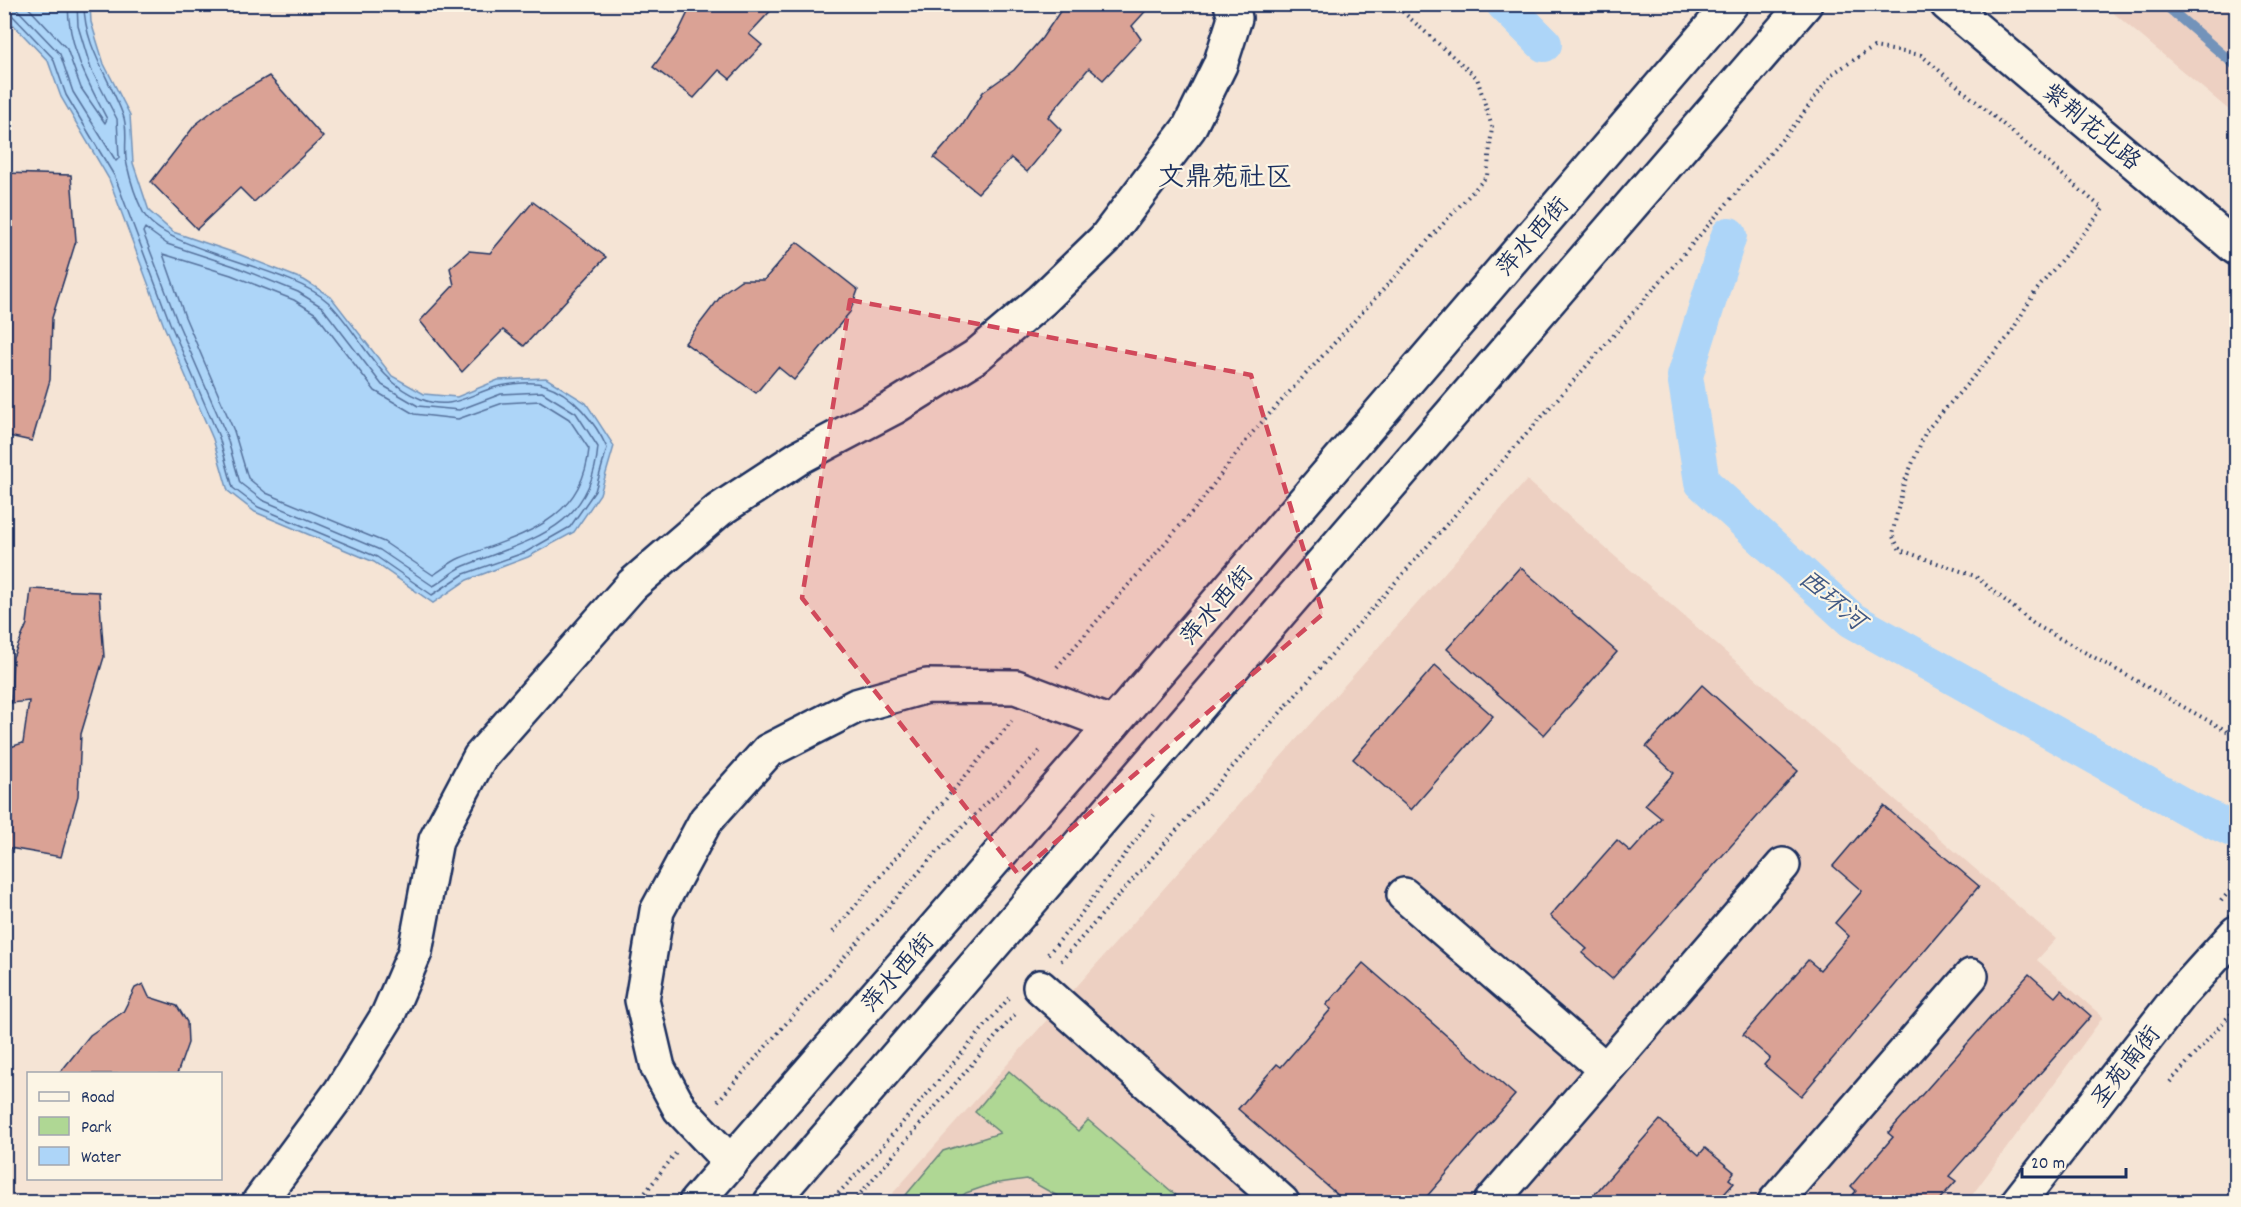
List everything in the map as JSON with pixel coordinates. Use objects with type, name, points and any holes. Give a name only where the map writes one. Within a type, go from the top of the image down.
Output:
[{"type":"main road","points":[[259,1203],[341,1091],[388,1015],[415,952],[436,840],[480,757],[632,585],[719,510],[800,457],[893,408],[975,357],[1042,300],[1105,239],[1189,128],[1220,65],[1234,18],[1232,4]]},
{"type":"main road","name":"萍水西街","points":[[696,1203],[1113,724],[1731,4]]},
{"type":"main road","points":[[771,1203],[1805,4]]},
{"type":"main road","name":"紫荆花北路","points":[[1947,4],[2236,248]]},
{"type":"main road","points":[[731,1163],[680,1109],[658,1068],[642,1000],[657,911],[706,820],[768,751],[856,706],[927,686],[1016,687],[1113,724]]},
{"type":"main road","points":[[1491,1203],[1783,865]]},
{"type":"main road","points":[[1404,895],[1605,1069]]},
{"type":"main road","name":"圣苑南街","points":[[2018,1203],[2180,996],[2236,933]]},
{"type":"main road","points":[[1776,1203],[1971,976]]},
{"type":"main road","points":[[1040,987],[1282,1203]]},
{"type":"path","points":[[833,932],[1198,506],[1252,434],[1487,176],[1492,127],[1477,78],[1394,4]]},
{"type":"path","points":[[853,1203],[1620,328],[1797,122],[1832,74],[1874,47],[1921,55],[2103,209],[2035,292],[2009,336],[1926,431],[1904,483],[1892,535],[1900,550],[1975,576],[2034,624],[2236,736]]},
{"type":"path","points":[[2170,1082],[2236,1008]]},
{"type":"highlighted area","points":[[850,300],[1251,375],[1323,614],[1018,874],[802,598]]},
{"type":"shaded area","points":[[2104,5],[2236,5],[2236,116]]},
{"type":"shaded area","points":[[1527,480],[2056,939],[2037,960],[2103,1017],[1967,1202],[885,1202]]},
{"type":"green space","points":[[1009,1071],[1078,1131],[1088,1120],[1184,1202],[1068,1202],[1027,1179],[992,1184],[966,1193],[954,1202],[900,1202],[943,1151],[1000,1133],[975,1112]]},
{"type":"water","points":[[5,4],[90,5],[91,22],[104,64],[130,115],[133,163],[149,211],[173,232],[304,280],[331,297],[392,376],[424,394],[457,397],[498,380],[546,378],[586,403],[614,446],[600,494],[574,532],[528,557],[467,580],[433,603],[374,562],[255,512],[228,491],[213,439],[164,326],[109,179],[61,97],[48,61],[5,16]]},
{"type":"building","points":[[692,4],[777,4],[749,34],[762,45],[730,79],[719,70],[694,98],[653,67],[677,35]]},
{"type":"building","points":[[1065,4],[1152,4],[1132,26],[1141,39],[1103,80],[1089,68],[1048,117],[1061,130],[1027,172],[1011,158],[978,193],[934,158],[962,126],[983,92],[1014,70],[1042,38]]},
{"type":"building","points":[[269,76],[323,137],[254,202],[240,188],[197,229],[151,182],[195,125],[224,102]]},
{"type":"building","points":[[4,173],[71,175],[76,241],[52,318],[50,380],[32,441],[4,435]]},
{"type":"building","points":[[533,202],[606,257],[524,346],[503,330],[462,372],[420,321],[454,285],[450,268],[469,251],[490,253]]},
{"type":"building","points":[[797,242],[858,290],[850,312],[794,380],[778,367],[756,393],[685,343],[724,292],[741,280],[764,280]]},
{"type":"building","points":[[1520,567],[1617,652],[1544,735],[1447,649]]},
{"type":"building","points":[[31,589],[99,592],[104,657],[81,734],[78,796],[61,857],[4,847],[4,749],[23,743],[29,701],[11,703],[13,657],[27,624]]},
{"type":"building","points":[[1435,665],[1493,716],[1411,810],[1353,759]]},
{"type":"building","points":[[1702,685],[1798,771],[1612,979],[1582,953],[1587,949],[1550,916],[1617,840],[1631,852],[1661,818],[1645,805],[1674,773],[1646,747]]},
{"type":"building","points":[[1884,806],[1979,886],[1801,1096],[1764,1065],[1770,1058],[1743,1035],[1808,960],[1820,970],[1849,936],[1835,923],[1862,891],[1833,866]]},
{"type":"building","points":[[1363,963],[1515,1095],[1422,1202],[1346,1202],[1238,1109],[1277,1064],[1281,1067],[1331,1009],[1326,1005]]},
{"type":"building","points":[[2029,974],[2055,997],[2061,990],[2091,1016],[1949,1176],[1956,1181],[1937,1202],[1847,1202],[1856,1191],[1851,1186],[1893,1137],[1888,1133]]},
{"type":"building","points":[[143,984],[149,997],[177,1006],[187,1022],[188,1043],[178,1072],[61,1072],[90,1035],[123,1012],[135,988]]},
{"type":"building","points":[[1660,1120],[1699,1155],[1705,1148],[1734,1172],[1729,1179],[1734,1183],[1717,1202],[1600,1202],[1593,1196]]},
{"type":"waterway","name":"西环河","points":[[1504,4],[1544,44]]},
{"type":"waterway","points":[[2164,4],[2236,66]]},
{"type":"waterway","name":"西环河","points":[[1729,235],[1685,376],[1702,482],[1852,620],[2189,809],[2236,831]]},
{"type":"district","name":"文鼎苑社区","points":[[1225,176]]}]
